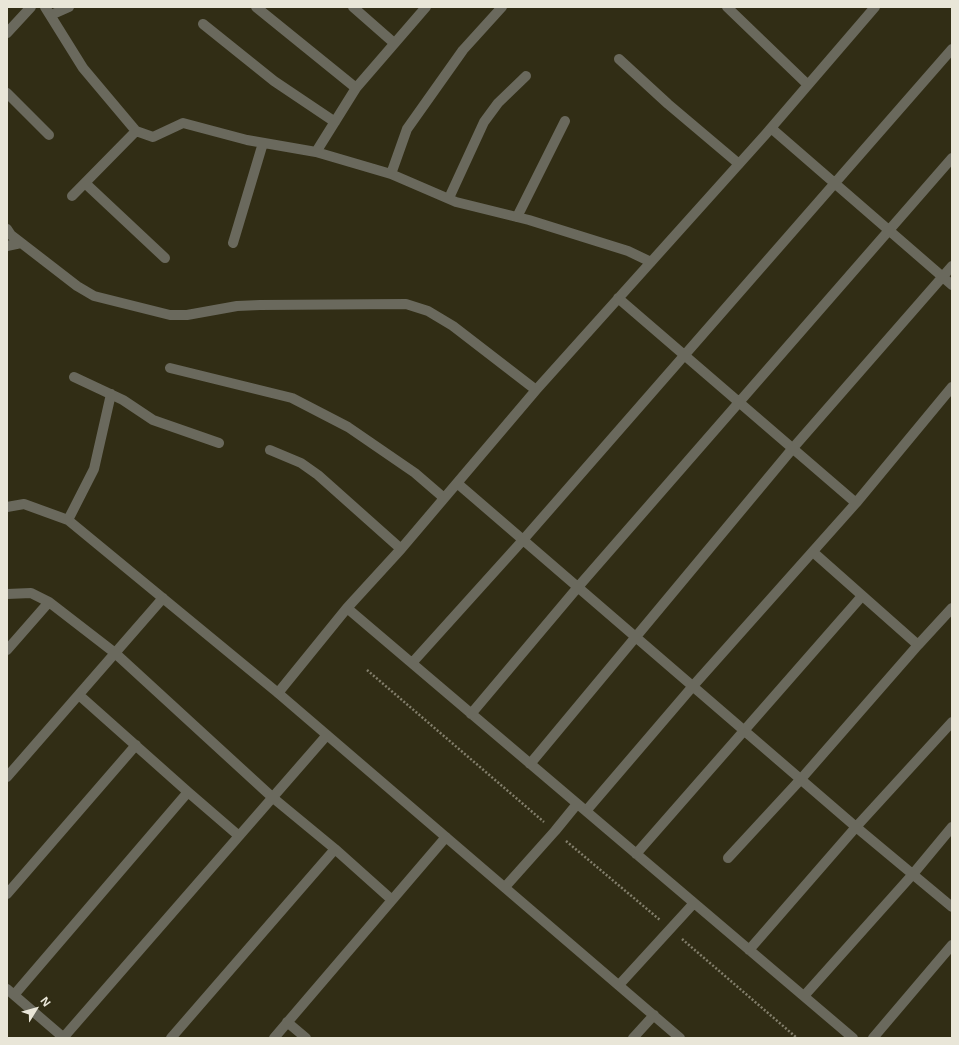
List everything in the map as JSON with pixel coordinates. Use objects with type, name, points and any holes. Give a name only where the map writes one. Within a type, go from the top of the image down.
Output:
[{"type":"street","points":[[7,33],[31,7]]},
{"type":"street","points":[[69,7],[48,11],[83,68],[136,130],[153,137],[182,123],[263,143],[316,152],[391,174],[456,202],[517,217],[628,251],[651,262]]},
{"type":"street","points":[[256,7],[356,88]]},
{"type":"street","points":[[353,7],[394,43]]},
{"type":"street","points":[[316,152],[356,88],[426,7]]},
{"type":"street","points":[[391,174],[406,129],[463,50],[502,7]]},
{"type":"street","points":[[727,7],[808,85]]},
{"type":"street","points":[[278,693],[347,608],[401,549],[536,390],[771,128],[875,7]]},
{"type":"street","points":[[203,24],[274,81],[335,122]]},
{"type":"street","points":[[412,663],[523,540],[952,49]]},
{"type":"street","points":[[619,59],[668,104],[739,164]]},
{"type":"street","points":[[449,198],[484,122],[498,103],[526,76]]},
{"type":"street","points":[[7,93],[49,135]]},
{"type":"street","points":[[517,217],[565,121]]},
{"type":"street","points":[[771,128],[952,285]]},
{"type":"street","points":[[72,196],[136,130]]},
{"type":"street","points":[[233,243],[263,143]]},
{"type":"street","points":[[471,714],[578,587],[952,158]]},
{"type":"street","points":[[86,183],[165,258]]},
{"type":"street","points":[[7,230],[11,235],[77,286],[94,296],[170,315],[187,315],[237,306],[406,304],[428,311],[453,326],[536,390]]},
{"type":"street","points":[[7,246],[22,243]]},
{"type":"street","points":[[530,764],[793,448],[952,266]]},
{"type":"street","points":[[618,298],[856,502]]},
{"type":"street","points":[[170,368],[292,398],[348,427],[415,473],[444,498]]},
{"type":"street","points":[[74,377],[111,394],[153,420],[168,427],[219,443]]},
{"type":"street","points":[[586,811],[693,686],[813,552],[952,387]]},
{"type":"street","points":[[68,520],[94,469],[111,394]]},
{"type":"street","points":[[270,450],[302,463],[318,475],[401,549]]},
{"type":"street","points":[[457,483],[856,827],[952,907]]},
{"type":"street","points":[[7,507],[24,504],[68,520],[278,693],[680,1038]]},
{"type":"street","points":[[813,552],[918,645]]},
{"type":"street","points":[[7,594],[31,593],[49,602],[115,653],[272,797],[335,849],[392,900]]},
{"type":"street","points":[[636,854],[862,596]]},
{"type":"street","points":[[7,777],[163,598]]},
{"type":"street","points":[[7,650],[49,602]]},
{"type":"street","points":[[347,608],[853,1038]]},
{"type":"street","points":[[728,858],[801,779],[952,608]]},
{"type":"street","points":[[79,694],[239,836]]},
{"type":"street","points":[[749,950],[856,827],[952,722]]},
{"type":"street","points":[[188,792],[10,992],[64,1038],[327,735]]},
{"type":"street","points":[[7,894],[136,746]]},
{"type":"street","points":[[505,887],[577,804]]},
{"type":"street","points":[[804,996],[913,874],[952,827]]},
{"type":"street","points":[[274,1038],[446,837]]},
{"type":"street","points":[[171,1038],[335,849]]},
{"type":"street","points":[[619,985],[694,903]]},
{"type":"street","points":[[873,1038],[952,944]]},
{"type":"street","points":[[633,1038],[654,1015]]},
{"type":"street","points":[[287,1022],[306,1038]]},
{"type":"path","points":[[367,670],[796,1038]]}]
